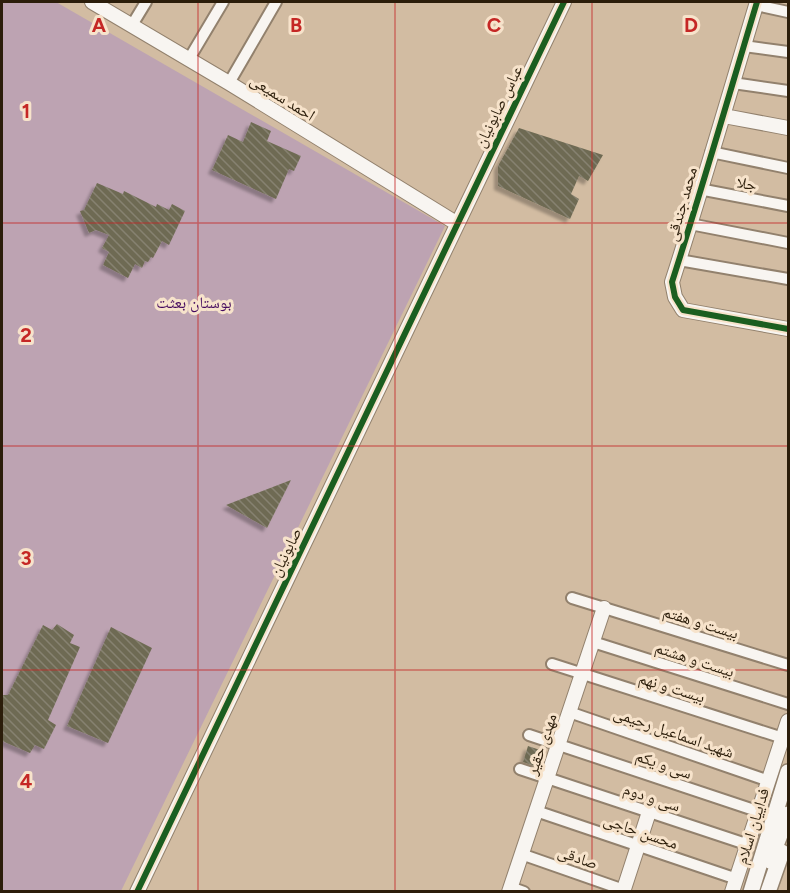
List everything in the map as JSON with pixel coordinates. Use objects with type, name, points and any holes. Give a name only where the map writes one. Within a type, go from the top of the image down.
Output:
[{"type":"main road","name":"فداییان اسلام","points":[[751,891],[789,772]]},
{"type":"main road","points":[[758,891],[789,814]]},
{"type":"main road","points":[[768,891],[789,832]]},
{"type":"street","name":"احمد سمیعی","points":[[92,2],[229,83],[456,223]]},
{"type":"street","points":[[132,25],[146,2]]},
{"type":"street","points":[[189,59],[223,2]]},
{"type":"street","points":[[229,83],[276,2]]},
{"type":"street","name":"عباس صابونیان","points":[[456,223],[564,2]]},
{"type":"street","points":[[756,3],[789,12]]},
{"type":"street","name":"محمد جندقی","points":[[756,3],[724,116],[699,189],[672,282],[675,297],[683,310],[789,329]]},
{"type":"street","points":[[744,46],[789,52]]},
{"type":"street","points":[[733,83],[789,91]]},
{"type":"street","points":[[724,116],[789,128]]},
{"type":"street","points":[[711,152],[789,168]]},
{"type":"street","name":"جلا","points":[[699,189],[789,206]]},
{"type":"street","name":"صابونیان","points":[[137,891],[423,297],[456,223]]},
{"type":"street","points":[[690,224],[789,243]]},
{"type":"street","points":[[679,260],[789,279]]},
{"type":"street","name":"بیست و هفتم","points":[[573,598],[789,664]]},
{"type":"street","name":"مهدی حقیر","points":[[509,889],[604,608]]},
{"type":"street","name":"بیست و هشتم","points":[[592,642],[789,704]]},
{"type":"street","name":"بیست و نهم","points":[[552,664],[783,738]]},
{"type":"street","name":"شهید اسماعیل رحیمی","points":[[569,711],[770,781]]},
{"type":"street","points":[[735,885],[789,721]]},
{"type":"street","name":"سی و یکم","points":[[529,735],[760,812]]},
{"type":"street","name":"سی و دوم","points":[[520,769],[748,845]]},
{"type":"street","name":"محسن حاجی","points":[[536,811],[638,846],[735,885]]},
{"type":"street","points":[[624,891],[649,812]]},
{"type":"street","name":"صادقی","points":[[521,854],[624,891]]},
{"type":"street","points":[[509,889],[524,891]]},
{"type":"green space","name":"بوستان بعثت","points":[[2,2],[56,2],[445,226],[121,891],[2,892]]},
{"type":"building","points":[[251,122],[271,131],[267,141],[301,156],[294,171],[289,169],[276,199],[212,170],[228,135],[243,142]]},
{"type":"building","points":[[519,128],[603,155],[588,181],[579,176],[571,194],[579,199],[570,219],[498,186],[498,166]]},
{"type":"building","points":[[97,183],[123,194],[124,191],[156,207],[157,204],[169,210],[172,204],[185,211],[169,245],[162,241],[153,258],[151,257],[148,262],[145,261],[142,268],[135,264],[128,278],[103,265],[109,252],[102,248],[109,235],[96,230],[89,233],[80,211],[84,210]]},
{"type":"building","points":[[291,480],[267,528],[226,505]]},
{"type":"building","points":[[57,624],[74,635],[70,643],[80,647],[48,720],[56,725],[44,749],[35,745],[30,753],[2,741],[2,695],[8,695],[43,625],[52,630]]},
{"type":"building","points":[[111,627],[152,648],[108,743],[67,726]]},
{"type":"building","points":[[528,746],[546,752],[541,768],[523,762]]},
{"type":"cycle path","points":[[137,892],[564,2]]},
{"type":"cycle path","points":[[757,2],[672,282],[675,297],[683,310],[788,329]]}]
